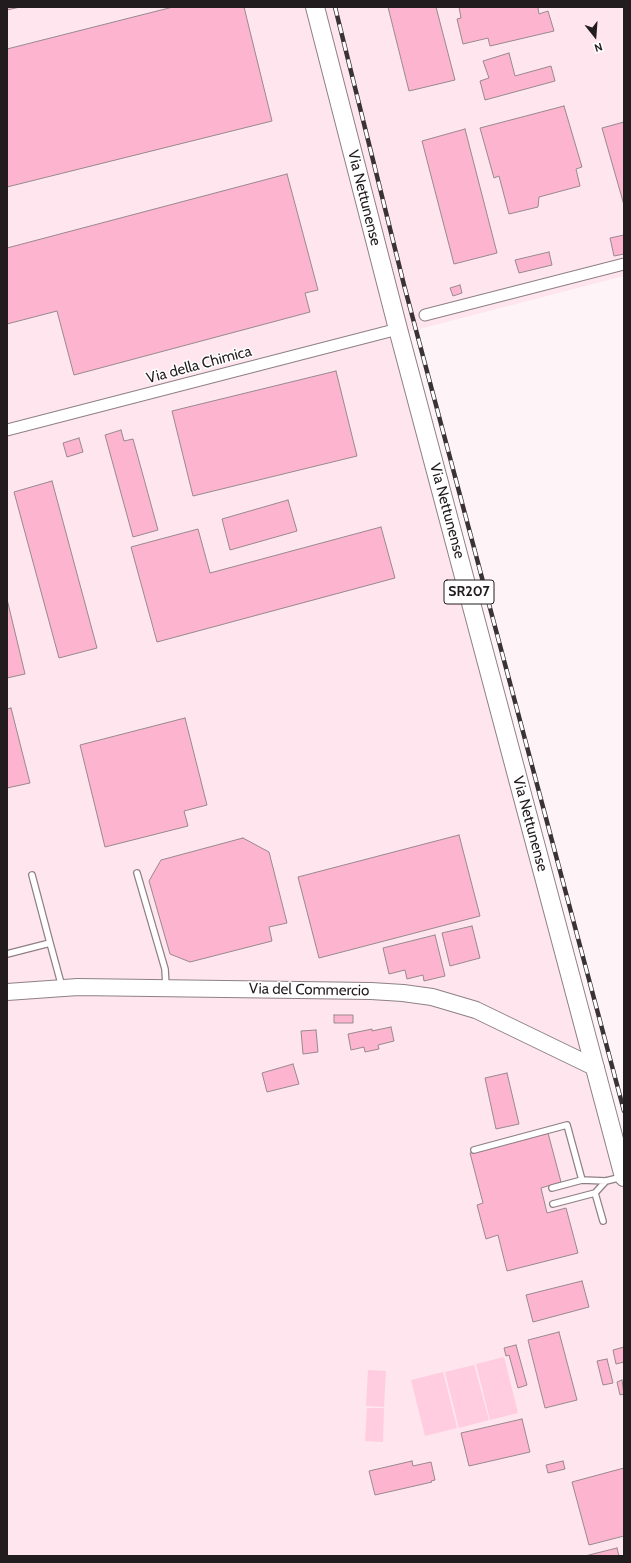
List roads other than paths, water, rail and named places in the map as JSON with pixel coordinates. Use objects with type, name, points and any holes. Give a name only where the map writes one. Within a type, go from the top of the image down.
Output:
[{"type":"main road","name":"Via Nettunense","points":[[315,7],[398,329],[624,1177]]},
{"type":"street","points":[[425,315],[624,264]]},
{"type":"street","name":"Via della Chimica","points":[[7,430],[398,329]]},
{"type":"street","name":"Via del Commercio","points":[[7,992],[62,987],[166,988],[371,991],[432,997],[461,1005],[488,1015],[596,1068]]},
{"type":"lane","points":[[137,873],[165,969],[166,988]]},
{"type":"lane","points":[[32,875],[62,987]]},
{"type":"lane","points":[[7,954],[50,943]]},
{"type":"lane","points":[[474,1150],[567,1125],[582,1180]]},
{"type":"lane","points":[[552,1188],[582,1180],[606,1181],[624,1177]]},
{"type":"lane","points":[[553,1204],[595,1193],[606,1181]]},
{"type":"lane","points":[[595,1193],[603,1221]]},
{"type":"railway","points":[[335,7],[404,285],[624,1111]]}]
